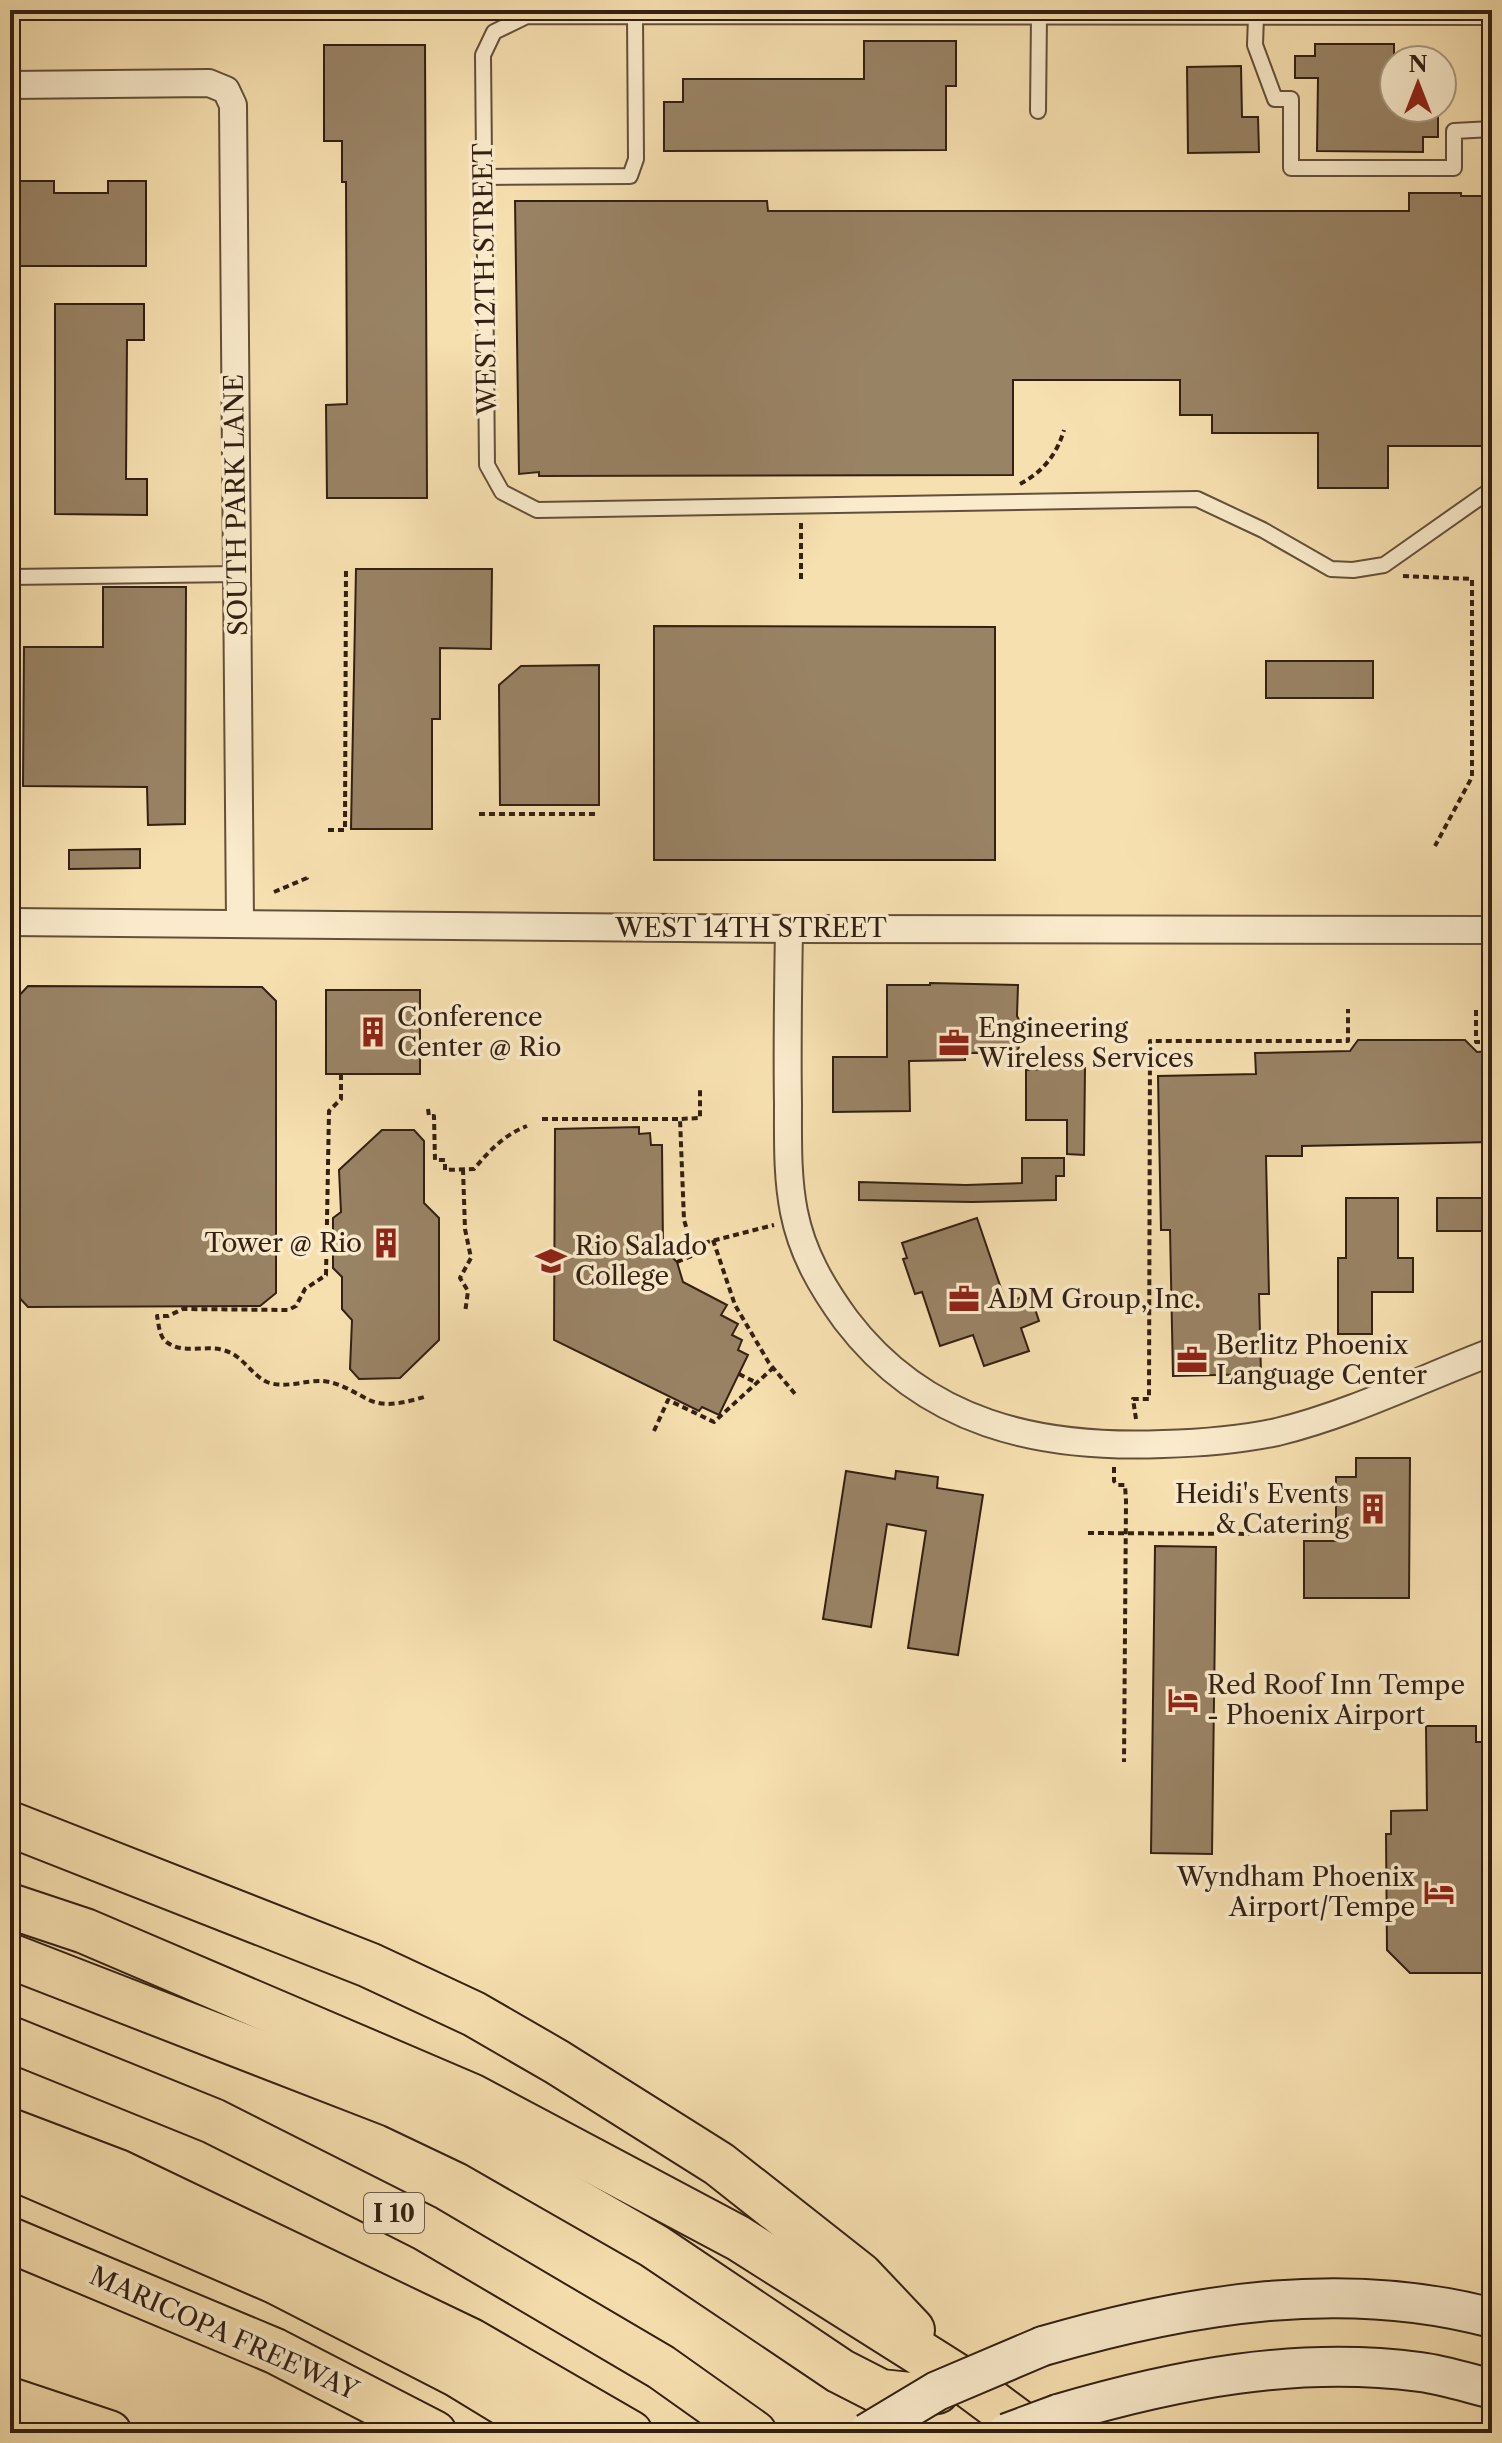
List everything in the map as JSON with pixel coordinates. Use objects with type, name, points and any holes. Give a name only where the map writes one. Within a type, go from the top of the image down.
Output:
[{"type":"highway","points":[[10,1824],[369,1965],[474,2014],[557,2062],[719,2164],[860,2275],[946,2383]]},
{"type":"highway","points":[[10,1906],[85,1931],[471,2096],[738,2238],[946,2383],[1045,2424]]},
{"type":"highway","points":[[10,1956],[394,2105],[476,2144],[654,2246],[840,2371],[881,2392],[910,2395],[946,2383]]},
{"type":"highway","name":"I 10","points":[[10,2039],[213,2121],[425,2228],[661,2367],[754,2433]]},
{"type":"highway","points":[[10,2131],[118,2172],[471,2341],[630,2433]]},
{"type":"highway","points":[[10,2166],[275,2281],[458,2375],[553,2433]]},
{"type":"highway","name":"MARICOPA FREEWAY","points":[[10,2240],[275,2351],[434,2433]]},
{"type":"highway","points":[[10,2400],[109,2433]]},
{"type":"main road","points":[[867,2433],[946,2383],[1043,2346],[1113,2325],[1245,2302],[1304,2297],[1427,2305],[1492,2318]]},
{"type":"main road","points":[[1007,2433],[1045,2424],[1127,2394],[1200,2378],[1275,2368],[1347,2366],[1422,2372],[1492,2389]]},
{"type":"street","name":"SOUTH PARK LANE","points":[[10,85],[209,83],[226,90],[233,105],[240,922]]},
{"type":"street","name":"WEST 14TH STREET","points":[[10,922],[789,929],[1492,930]]},
{"type":"street","points":[[789,929],[789,1168],[794,1213],[807,1257],[828,1296],[859,1337],[888,1368],[965,1415],[1017,1432],[1075,1442],[1116,1445],[1211,1442],[1274,1432],[1315,1421],[1492,1352]]},
{"type":"lane","name":"WEST 12TH STREET","points":[[1492,17],[527,16],[494,32],[483,55],[487,465],[502,492],[537,510],[1197,499],[1263,530],[1331,569],[1353,570],[1384,565],[1492,489]]},
{"type":"lane","points":[[484,177],[630,176],[636,159],[635,16]]},
{"type":"lane","points":[[1038,111],[1039,16]]},
{"type":"lane","points":[[1256,16],[1255,45],[1275,99],[1291,99],[1291,168],[1454,168],[1454,131],[1492,129]]},
{"type":"lane","points":[[10,577],[237,574]]},
{"type":"path","points":[[1015,487],[1034,476],[1051,458],[1064,430]]},
{"type":"path","points":[[800,517],[801,580]]},
{"type":"path","points":[[328,830],[345,830],[346,569]]},
{"type":"path","points":[[1403,576],[1472,579],[1472,777],[1435,846]]},
{"type":"path","points":[[479,814],[598,814]]},
{"type":"path","points":[[274,892],[307,876]]},
{"type":"path","points":[[1136,1419],[1133,1399],[1149,1399],[1150,1041],[1348,1041],[1348,1009]]},
{"type":"path","points":[[1476,1010],[1476,1042],[1492,1042]]},
{"type":"path","points":[[341,1074],[341,1099],[329,1111],[326,1275],[305,1289],[296,1306],[288,1310],[183,1309],[168,1316],[157,1316],[161,1337],[166,1343],[185,1349],[227,1351],[272,1384],[325,1382],[341,1385],[372,1401],[388,1403],[424,1397]]},
{"type":"path","points":[[542,1119],[700,1118],[700,1087]]},
{"type":"path","points":[[428,1109],[429,1116],[434,1116],[435,1160],[445,1160],[445,1170],[474,1169],[491,1148],[509,1133],[527,1126]]},
{"type":"path","points":[[677,1262],[694,1255],[684,1220],[680,1119]]},
{"type":"path","points":[[463,1169],[465,1229],[471,1258],[460,1278],[468,1291],[465,1313]]},
{"type":"path","points":[[692,1246],[776,1224]]},
{"type":"path","points":[[713,1240],[735,1305],[773,1368],[796,1395]]},
{"type":"path","points":[[654,1431],[668,1400],[714,1422],[773,1368]]},
{"type":"path","points":[[739,1374],[757,1383]]},
{"type":"path","points":[[1114,1467],[1114,1481],[1125,1485],[1124,1762]]},
{"type":"path","points":[[1088,1533],[1263,1534]]},
{"type":"building","points":[[864,41],[956,41],[956,86],[946,86],[946,150],[664,151],[664,102],[683,102],[683,79],[864,79]]},
{"type":"building","points":[[1315,44],[1378,44],[1378,124],[1438,124],[1438,137],[1423,137],[1423,152],[1317,151],[1318,78],[1295,78],[1295,56],[1315,56]]},
{"type":"building","points":[[324,45],[425,45],[427,498],[327,498],[326,405],[347,404],[346,182],[342,182],[342,141],[324,141]]},
{"type":"building","points":[[1241,66],[1242,117],[1258,117],[1259,152],[1188,153],[1187,67]]},
{"type":"building","points":[[16,181],[54,181],[54,193],[108,193],[108,181],[146,181],[146,266],[10,266],[10,195],[16,195]]},
{"type":"building","points":[[1409,193],[1492,196],[1492,446],[1388,446],[1388,488],[1318,488],[1318,433],[1212,433],[1212,415],[1180,415],[1180,380],[1013,380],[1013,475],[519,474],[515,201],[767,201],[768,211],[1409,211]]},
{"type":"building","points":[[55,304],[144,304],[144,340],[127,340],[126,479],[147,479],[147,515],[55,514]]},
{"type":"building","points":[[356,569],[492,569],[491,649],[440,648],[440,719],[432,719],[432,829],[351,829]]},
{"type":"building","points":[[103,587],[186,587],[185,824],[148,825],[147,787],[23,786],[24,647],[103,647]]},
{"type":"building","points":[[654,626],[995,627],[995,860],[654,860]]},
{"type":"building","points":[[1266,661],[1373,661],[1373,698],[1266,698]]},
{"type":"building","points":[[599,665],[599,805],[500,805],[499,685],[521,666]]},
{"type":"building","points":[[140,849],[140,868],[69,869],[69,850]]},
{"type":"building","name":"Engineering Wireless Services","points":[[887,985],[1018,985],[1017,1016],[1024,1030],[1017,1053],[965,1053],[965,1060],[909,1061],[910,1111],[833,1112],[833,1057],[887,1057]]},
{"type":"building","points":[[28,986],[262,987],[276,1001],[276,1293],[260,1306],[28,1307],[14,1292],[15,1000]]},
{"type":"building","name":"Conference Center @ Rio","points":[[326,990],[420,990],[420,1074],[326,1074]]},
{"type":"building","points":[[1358,1040],[1465,1040],[1477,1052],[1492,1051],[1492,1142],[1302,1146],[1302,1156],[1266,1156],[1269,1294],[1259,1294],[1261,1374],[1173,1376],[1170,1230],[1161,1230],[1158,1076],[1256,1074],[1255,1053],[1350,1051]]},
{"type":"building","points":[[1085,1068],[1084,1155],[1067,1154],[1067,1120],[1026,1120],[1026,1070]]},
{"type":"building","points":[[639,1127],[639,1134],[650,1133],[651,1145],[662,1145],[663,1248],[677,1262],[683,1282],[727,1305],[721,1315],[738,1324],[732,1335],[742,1340],[738,1350],[748,1355],[719,1415],[702,1407],[699,1411],[554,1340],[555,1129]]},
{"type":"building","name":"Tower @ Rio","points":[[382,1130],[414,1130],[424,1141],[424,1203],[439,1218],[439,1340],[400,1378],[359,1379],[350,1369],[352,1320],[342,1309],[342,1277],[333,1268],[333,1218],[341,1212],[339,1170]]},
{"type":"building","points":[[1022,1158],[1064,1158],[1064,1176],[1056,1176],[1056,1200],[859,1200],[859,1182],[1022,1183]]},
{"type":"building","points":[[1346,1198],[1398,1198],[1398,1258],[1413,1258],[1413,1292],[1372,1292],[1372,1334],[1338,1334],[1338,1258],[1346,1258]]},
{"type":"building","points":[[1437,1198],[1492,1198],[1492,1231],[1437,1231]]},
{"type":"building","name":"ADM Group, Inc.","points":[[977,1218],[1006,1303],[1030,1294],[1039,1321],[1021,1328],[1029,1351],[984,1366],[973,1335],[940,1346],[922,1292],[915,1294],[903,1259],[907,1258],[902,1243]]},
{"type":"building","name":"Heidi's Events & Catering","points":[[1356,1458],[1410,1458],[1409,1598],[1304,1598],[1304,1541],[1336,1541],[1336,1477],[1356,1477]]},
{"type":"building","points":[[846,1471],[895,1479],[896,1471],[938,1477],[937,1488],[983,1495],[958,1655],[908,1648],[926,1531],[887,1524],[871,1627],[823,1619]]},
{"type":"building","name":"Red Roof Inn Tempe - Phoenix Airport","points":[[1155,1546],[1216,1547],[1212,1854],[1151,1853]]},
{"type":"building","name":"Wyndham Phoenix Airport/Tempe","points":[[1426,1726],[1476,1726],[1476,1742],[1492,1742],[1492,1973],[1410,1973],[1387,1950],[1386,1834],[1391,1834],[1391,1811],[1427,1810]]},
{"type":"place","name":"Conference Center @ Rio","points":[[373,1032]]},
{"type":"place","name":"Engineering Wireless Services","points":[[954,1043]]},
{"type":"place","name":"Tower @ Rio","points":[[386,1243]]},
{"type":"place","name":"Rio Salado College","points":[[551,1261]]},
{"type":"place","name":"ADM Group, Inc.","points":[[964,1299]]},
{"type":"place","name":"Berlitz Phoenix Language Center","points":[[1192,1360]]},
{"type":"place","name":"Heidi's Events & Catering","points":[[1373,1509]]},
{"type":"place","name":"Red Roof Inn Tempe - Phoenix Airport","points":[[1183,1700]]},
{"type":"place","name":"Wyndham Phoenix Airport/Tempe","points":[[1439,1892]]}]
